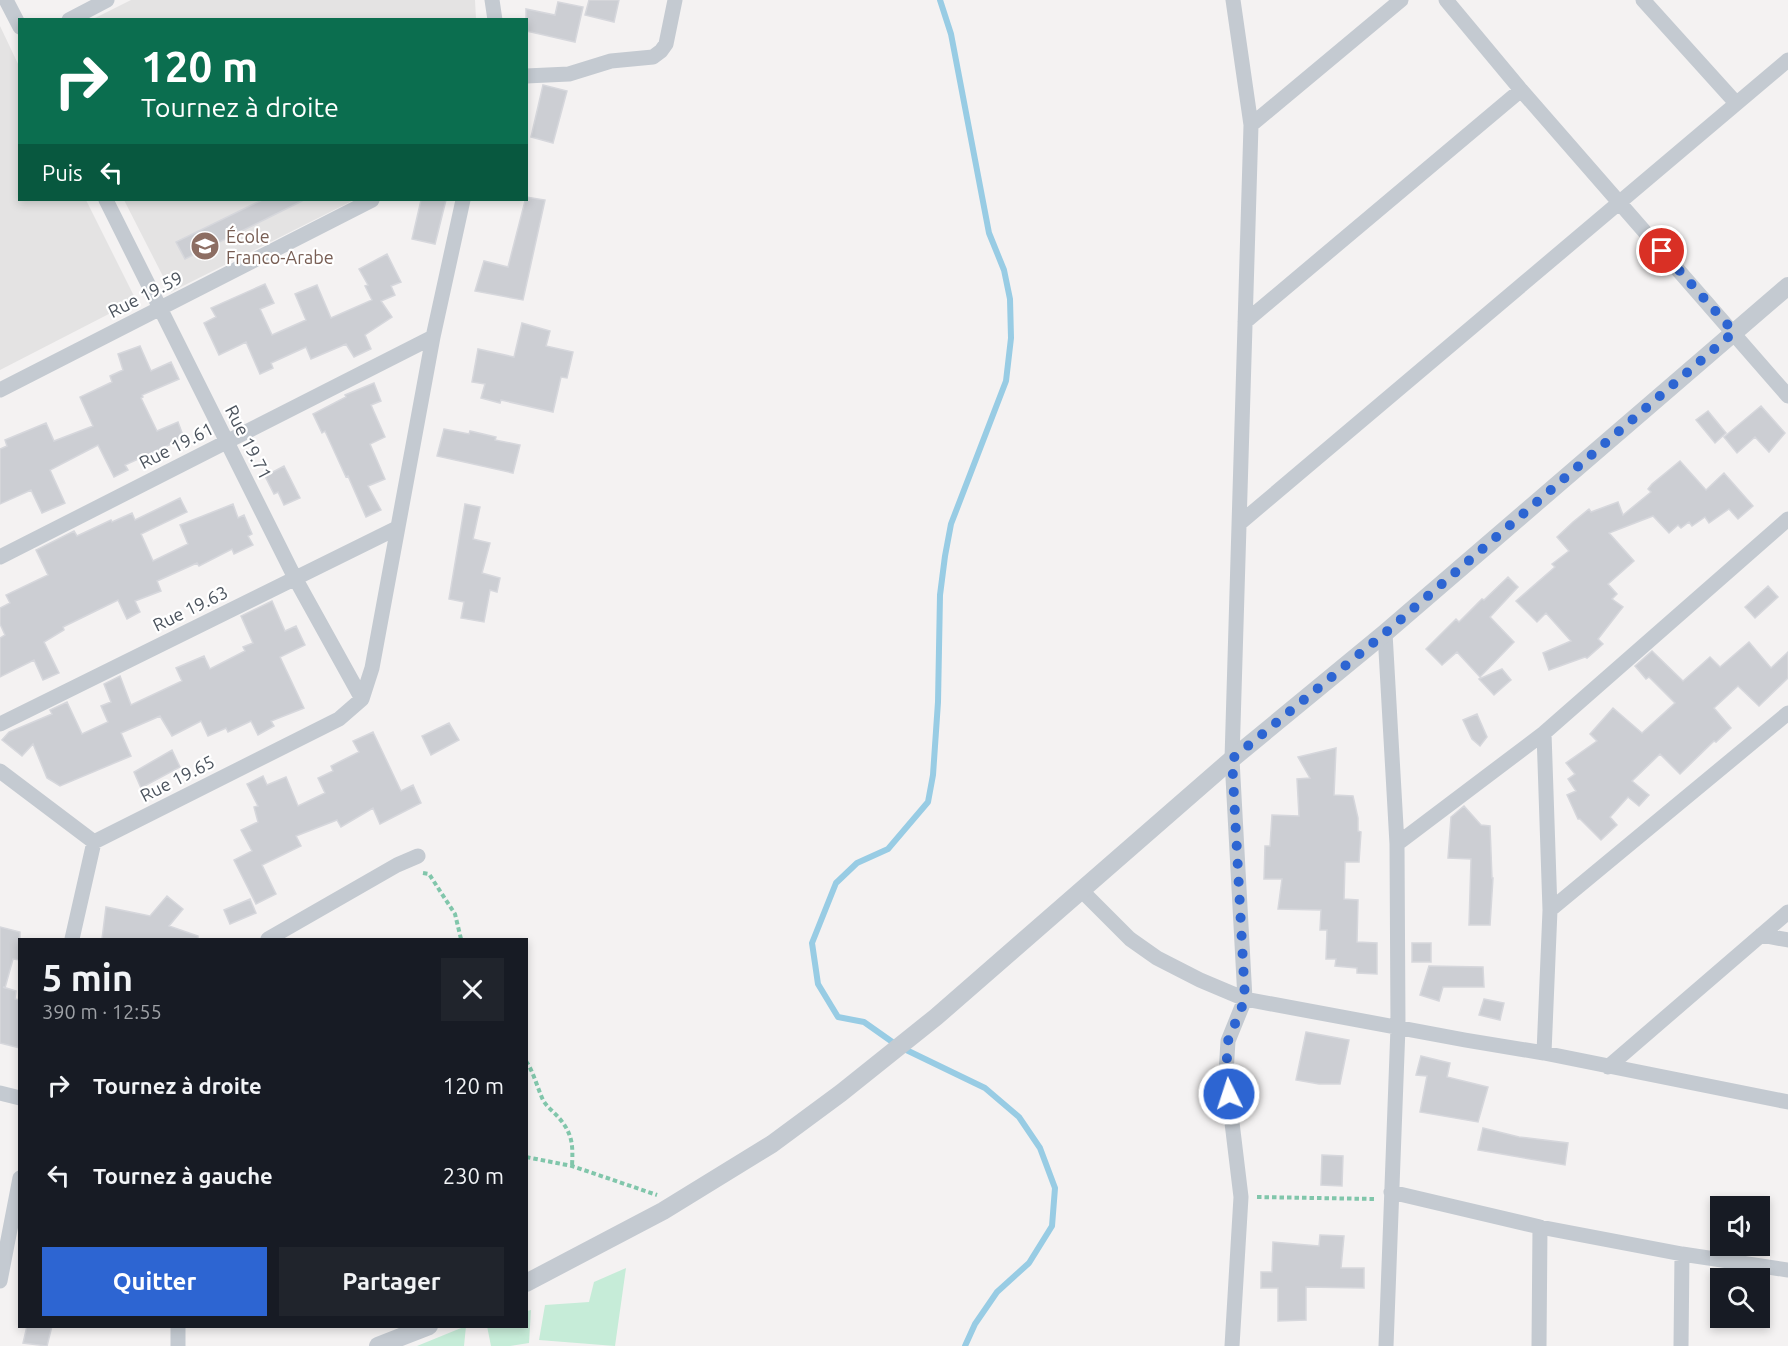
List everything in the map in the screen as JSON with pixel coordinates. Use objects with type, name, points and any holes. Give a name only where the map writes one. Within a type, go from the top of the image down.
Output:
[{"type":"street","points":[[6,0],[18,23]]},
{"type":"street","points":[[73,18],[107,0]]},
{"type":"street","points":[[492,0],[495,18]]},
{"type":"street","points":[[528,76],[569,74],[611,61],[653,57],[662,51],[666,44],[675,0]]},
{"type":"street","points":[[1232,1346],[1241,1197],[1226,1073],[1228,1041],[1245,999],[1232,759],[1251,125],[1233,0]]},
{"type":"street","points":[[1251,125],[1401,0]]},
{"type":"street","points":[[1446,0],[1521,90],[1788,396]]},
{"type":"street","points":[[1643,0],[1736,103]]},
{"type":"street","points":[[1240,523],[1788,60]]},
{"type":"street","points":[[1245,322],[1521,90]]},
{"type":"street","name":"Rue 19.71","points":[[106,201],[295,578],[362,699]]},
{"type":"street","name":"Rue 19.59","points":[[0,390],[370,201]]},
{"type":"street","points":[[362,699],[372,668],[433,337],[463,201]]},
{"type":"street","points":[[528,1282],[663,1211],[772,1144],[884,1059],[936,1017],[1232,759],[1385,633],[1788,286]]},
{"type":"street","name":"Rue 19.61","points":[[0,556],[433,337]]},
{"type":"street","points":[[1397,844],[1544,733],[1788,519]]},
{"type":"street","name":"Rue 19.63","points":[[0,724],[397,528]]},
{"type":"street","points":[[1385,633],[1397,844],[1398,1027],[1386,1346]]},
{"type":"street","name":"Rue 19.65","points":[[94,842],[339,718],[362,699]]},
{"type":"street","points":[[1550,910],[1788,713]]},
{"type":"street","points":[[1544,733],[1550,910],[1544,1053]]},
{"type":"street","points":[[0,771],[94,842],[72,938]]},
{"type":"street","points":[[270,938],[396,865],[418,856]]},
{"type":"street","points":[[1082,891],[1130,939],[1157,958],[1245,999],[1544,1053],[1788,1102]]},
{"type":"street","points":[[1608,1067],[1788,912]]},
{"type":"street","points":[[1761,935],[1788,940]]},
{"type":"street","points":[[0,1093],[18,1098]]},
{"type":"street","points":[[0,1281],[18,1188]]},
{"type":"street","points":[[1391,1196],[1682,1254],[1788,1270]]},
{"type":"street","points":[[1539,1346],[1540,1227]]},
{"type":"street","points":[[1681,1346],[1682,1254]]},
{"type":"street","points":[[178,1328],[178,1346]]},
{"type":"street","points":[[378,1346],[424,1328]]},
{"type":"path","points":[[396,865],[429,874],[455,914],[461,938]]},
{"type":"path","points":[[528,1064],[534,1073],[544,1103],[560,1118],[568,1131],[573,1143],[572,1166]]},
{"type":"path","points":[[528,1157],[572,1166],[654,1194],[667,1201],[663,1211]]},
{"type":"path","points":[[1241,1197],[1391,1196]]},
{"type":"shaded area","points":[[131,0],[475,0],[476,18],[95,18]]},
{"type":"shaded area","points":[[0,26],[18,64],[18,201],[86,201],[136,300],[0,370]]},
{"type":"shaded area","name":"École Franco-Arabe","points":[[125,201],[352,201],[171,292]]},
{"type":"green space","points":[[626,1268],[615,1346],[539,1340],[545,1305],[589,1302],[594,1282]]},
{"type":"green space","points":[[531,1310],[529,1343],[491,1346],[487,1328],[528,1328],[528,1311]]},
{"type":"green space","points":[[461,1328],[466,1328],[464,1346],[417,1346]]},
{"type":"building","points":[[589,0],[619,0],[614,22],[585,15]]},
{"type":"building","points":[[558,2],[583,7],[575,42],[528,31],[526,9],[555,15]]},
{"type":"building","points":[[543,85],[567,91],[553,143],[531,137]]},
{"type":"building","points":[[528,197],[545,200],[523,300],[475,291],[484,261],[508,267],[525,201],[528,201]]},
{"type":"building","points":[[260,201],[302,201],[185,259],[176,242]]},
{"type":"building","points":[[421,201],[446,201],[435,244],[412,239]]},
{"type":"building","points":[[387,254],[401,282],[391,286],[395,295],[381,301],[392,317],[365,335],[371,349],[354,357],[346,344],[311,359],[306,347],[271,363],[273,368],[260,374],[246,342],[219,355],[204,323],[216,317],[211,308],[265,284],[274,303],[260,309],[272,335],[306,320],[295,294],[317,285],[331,318],[372,300],[365,286],[368,285],[359,269]]},
{"type":"building","points":[[522,323],[550,331],[546,346],[573,352],[567,378],[561,377],[553,412],[501,400],[500,403],[481,398],[485,384],[472,382],[478,349],[514,357]]},
{"type":"building","points":[[140,346],[151,371],[171,362],[179,379],[142,395],[141,398],[157,431],[178,422],[184,438],[125,465],[128,470],[114,477],[98,445],[50,470],[65,503],[42,513],[31,490],[0,504],[0,449],[7,446],[5,440],[46,423],[54,441],[93,426],[80,397],[112,382],[110,376],[123,370],[118,354]]},
{"type":"building","points":[[374,383],[381,401],[371,405],[385,437],[370,444],[385,479],[368,486],[381,510],[366,517],[325,431],[322,433],[313,414],[346,397],[345,395]]},
{"type":"building","points":[[1761,406],[1785,433],[1769,452],[1755,437],[1737,453],[1724,437]]},
{"type":"building","points":[[1708,411],[1726,433],[1715,443],[1696,420]]},
{"type":"building","points":[[444,429],[469,434],[470,431],[496,437],[495,440],[520,445],[513,473],[437,456]]},
{"type":"building","points":[[1680,461],[1706,490],[1724,473],[1753,506],[1738,519],[1729,509],[1709,523],[1705,517],[1692,526],[1689,522],[1681,528],[1678,525],[1669,533],[1653,516],[1609,533],[1634,561],[1608,584],[1617,594],[1612,599],[1623,607],[1598,639],[1603,644],[1587,658],[1549,670],[1543,653],[1571,641],[1546,613],[1537,622],[1516,601],[1555,567],[1552,564],[1569,551],[1557,537],[1573,522],[1589,509],[1591,512],[1618,502],[1623,515],[1651,492],[1648,489],[1652,484]]},
{"type":"building","points":[[284,466],[300,498],[284,505],[278,492],[274,494],[265,476]]},
{"type":"building","points":[[180,498],[187,512],[141,534],[153,561],[188,544],[180,525],[233,504],[238,518],[244,515],[252,534],[248,536],[253,545],[234,554],[232,549],[199,566],[197,563],[157,581],[161,591],[135,601],[140,612],[127,619],[118,600],[63,627],[64,630],[44,642],[59,673],[43,680],[34,660],[0,677],[0,638],[5,635],[0,624],[0,608],[10,603],[6,595],[48,575],[36,550],[74,531],[77,536],[132,513],[135,520]]},
{"type":"building","points":[[465,504],[480,507],[473,539],[490,543],[482,573],[500,578],[497,592],[490,590],[484,622],[461,618],[464,602],[449,599]]},
{"type":"building","points":[[1508,577],[1518,587],[1490,617],[1514,642],[1480,677],[1457,652],[1442,665],[1426,649],[1456,619],[1459,622]]},
{"type":"building","points":[[1768,586],[1778,597],[1755,618],[1745,607]]},
{"type":"building","points":[[272,601],[285,631],[296,626],[305,645],[280,657],[304,708],[271,721],[274,726],[258,735],[251,721],[228,732],[226,728],[208,736],[201,721],[172,736],[160,716],[121,733],[131,756],[60,786],[47,778],[33,744],[22,756],[2,740],[9,732],[52,714],[50,710],[67,702],[82,734],[108,722],[101,706],[111,702],[104,684],[120,676],[131,705],[182,681],[176,668],[204,656],[210,669],[245,651],[243,647],[253,643],[241,616]]},
{"type":"building","points":[[1749,642],[1771,668],[1788,652],[1788,678],[1759,706],[1738,686],[1714,708],[1731,728],[1680,774],[1660,754],[1632,781],[1649,795],[1639,806],[1628,797],[1610,817],[1617,825],[1601,840],[1578,819],[1567,795],[1576,791],[1568,779],[1575,774],[1566,763],[1597,741],[1590,734],[1613,708],[1642,733],[1675,703],[1649,677],[1646,679],[1635,666],[1652,651],[1683,681],[1710,657],[1720,667]]},
{"type":"building","points":[[1502,669],[1511,680],[1494,695],[1479,679]]},
{"type":"building","points":[[1477,714],[1487,737],[1480,746],[1472,739],[1463,720]]},
{"type":"building","points":[[449,723],[459,740],[431,755],[422,736]]},
{"type":"building","points":[[373,732],[401,791],[413,785],[421,803],[380,824],[373,808],[341,827],[337,820],[296,836],[301,846],[262,865],[276,894],[256,904],[234,860],[252,851],[241,830],[258,822],[254,807],[258,806],[247,784],[263,776],[267,785],[286,777],[298,806],[325,793],[318,778],[333,771],[331,766],[359,752],[353,741]]},
{"type":"building","points":[[1336,748],[1334,795],[1353,796],[1358,818],[1358,831],[1361,832],[1359,862],[1345,862],[1344,899],[1358,900],[1357,942],[1377,943],[1377,974],[1357,973],[1357,968],[1335,966],[1336,959],[1326,959],[1327,930],[1320,930],[1321,910],[1278,909],[1282,879],[1264,879],[1265,846],[1270,846],[1272,815],[1299,816],[1297,779],[1310,778],[1298,757]]},
{"type":"building","points":[[172,750],[180,767],[141,788],[134,772]]},
{"type":"building","points":[[1464,806],[1481,825],[1490,826],[1493,878],[1490,925],[1469,925],[1471,859],[1448,858],[1451,817]]},
{"type":"building","points":[[167,896],[183,909],[169,926],[198,936],[198,938],[102,938],[106,907],[150,916]]},
{"type":"building","points":[[250,899],[256,913],[230,924],[224,910]]},
{"type":"building","points":[[0,927],[20,932],[20,938],[18,938],[18,960],[13,959],[5,988],[16,991],[15,999],[18,1000],[18,1048],[0,1043]]},
{"type":"building","points":[[1412,943],[1431,943],[1431,962],[1412,962]]},
{"type":"building","points":[[1429,966],[1483,967],[1484,987],[1443,987],[1439,1001],[1420,995]]},
{"type":"building","points":[[1484,999],[1504,1003],[1500,1020],[1479,1015]]},
{"type":"building","points":[[1306,1032],[1349,1040],[1340,1084],[1319,1084],[1296,1080]]},
{"type":"building","points":[[1421,1056],[1450,1063],[1447,1077],[1488,1087],[1478,1122],[1420,1112],[1427,1076],[1416,1075]]},
{"type":"building","points":[[1483,1128],[1519,1137],[1568,1143],[1565,1165],[1478,1150]]},
{"type":"building","points":[[1322,1155],[1343,1156],[1342,1186],[1321,1185]]},
{"type":"building","points":[[1320,1235],[1344,1236],[1341,1268],[1364,1268],[1364,1288],[1306,1287],[1306,1320],[1278,1321],[1278,1288],[1261,1288],[1261,1272],[1272,1272],[1273,1242],[1319,1246]]},
{"type":"building","points":[[27,1328],[52,1328],[47,1346],[23,1343]]},
{"type":"waterway","points":[[940,0],[951,34],[989,233],[1004,270],[1010,299],[1011,338],[1006,381],[951,524],[945,556],[940,595],[938,702],[933,775],[928,802],[888,849],[857,863],[836,883],[812,943],[818,984],[838,1017],[864,1022],[898,1046],[985,1088],[1019,1117],[1040,1148],[1055,1188],[1052,1226],[1029,1263],[997,1292],[975,1324],[965,1346]]},
{"type":"place","name":"École Franco-Arabe","points":[[205,246]]},
{"type":"route","points":[[1229,1094],[1226,1073],[1228,1041],[1245,999],[1232,759],[1385,633],[1734,332],[1662,251]]}]
